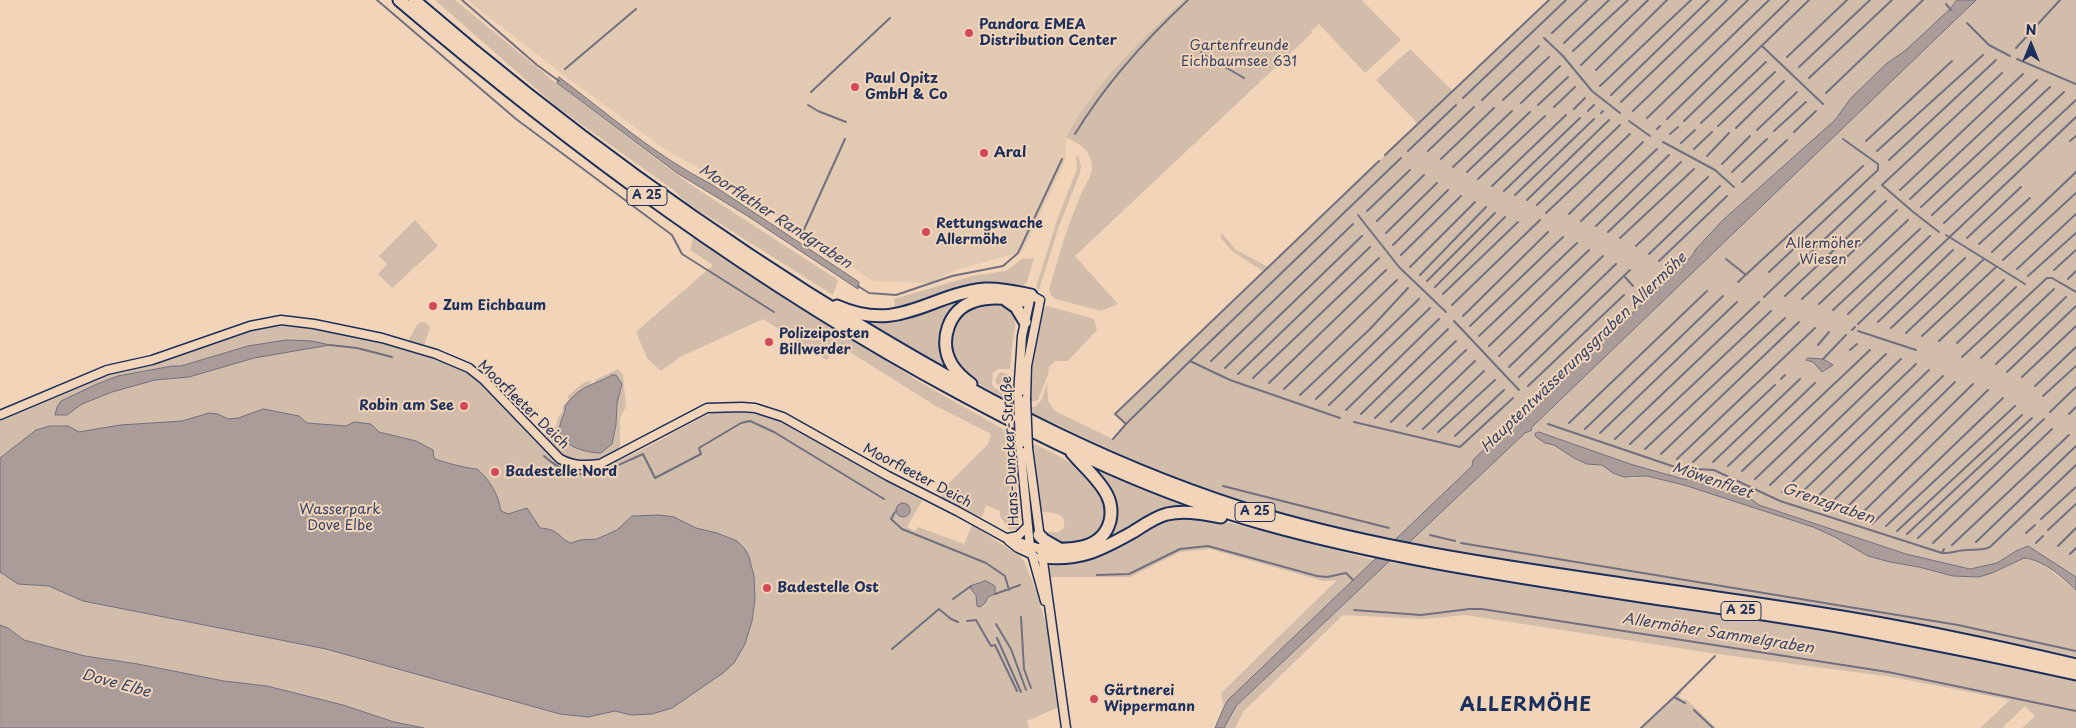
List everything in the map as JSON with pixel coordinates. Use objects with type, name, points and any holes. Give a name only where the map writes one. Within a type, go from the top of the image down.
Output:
[{"type":"highway","name":"A 25","points":[[399,0],[464,55],[613,173],[791,294],[912,368],[997,414],[1071,451],[1160,489],[1260,523],[1372,546],[1845,627],[2076,674]]},
{"type":"highway","name":"A 25","points":[[414,0],[469,47],[618,165],[797,287],[917,360],[990,400],[1098,453],[1164,481],[1262,514],[1372,546]]},
{"type":"highway","points":[[797,287],[842,308],[862,314],[883,316],[912,312],[966,293],[984,289],[1007,290],[1033,299]]},
{"type":"highway","points":[[990,400],[962,377],[952,365],[946,348],[946,334],[952,319],[964,306],[982,299],[1033,299]]},
{"type":"highway","points":[[1002,299],[1016,307],[1025,322]]},
{"type":"highway","points":[[1036,552],[1085,546],[1096,541],[1107,530],[1111,516],[1110,502],[1106,494],[1071,451]]},
{"type":"highway","points":[[1036,552],[1064,558],[1084,556],[1104,549],[1153,520],[1166,515],[1201,513],[1260,523]]},
{"type":"highway","points":[[1039,535],[1062,550]]},
{"type":"highway","name":"A 25","points":[[1409,553],[1846,618],[2076,665]]},
{"type":"street","name":"Hans-Duncker-Straße","points":[[1033,299],[1025,322],[1020,351],[1018,395],[1020,444],[1028,526],[1036,552]]},
{"type":"street","name":"Hans-Duncker-Straße","points":[[1033,299],[1026,399],[1028,448],[1039,535],[1036,552]]},
{"type":"street","name":"Moorfleeter Deich","points":[[0,415],[107,370],[168,355],[250,326],[281,320],[314,324],[382,338],[423,350],[469,368],[484,380],[560,459],[570,464],[581,466],[600,464],[707,408],[756,408],[783,417],[888,476],[957,510],[1006,538],[1018,548],[1036,552]]},
{"type":"street","points":[[1006,538],[1018,536],[1028,526]]},
{"type":"street","points":[[1036,552],[1050,617],[1066,728]]},
{"type":"shaded area","points":[[467,0],[1184,0],[1151,30],[1066,138],[1065,161],[1023,251],[956,270],[930,283],[873,281],[750,199],[662,147],[565,76]]},
{"type":"green space","points":[[435,0],[455,0],[556,83],[688,183],[838,280],[833,295],[687,203],[671,188],[557,107]]},
{"type":"green space","name":"Gartenfreunde Eichbaumsee 631","points":[[1184,0],[1362,0],[1401,40],[1365,73],[1319,24],[1311,31],[1312,33],[1075,256],[1118,304],[1101,311],[1055,299],[1049,290],[1052,278],[1068,228],[1092,168],[1091,160],[1084,149],[1066,138],[1089,101],[1119,64]]},
{"type":"green space","name":"Allermöher Wiesen","points":[[1549,0],[2076,0],[2076,577],[2028,547],[2016,551],[1997,563],[1970,569],[1906,554],[1759,505],[1742,492],[1716,481],[1683,479],[1630,464],[1540,432],[1535,434],[1545,443],[1554,445],[1587,464],[1602,465],[1613,473],[1633,478],[1647,476],[1684,485],[1813,527],[1868,556],[1890,562],[1919,567],[1992,573],[2024,558],[2042,564],[2076,590],[2076,659],[1860,614],[1480,556],[1408,542],[1525,433],[1532,430],[1531,428],[1473,460],[1472,466],[1396,539],[1327,526],[1259,507],[1165,475],[1032,413],[1032,407],[1039,404],[1047,382],[1048,401],[1055,411],[1113,439],[1126,424],[1115,414],[1264,272],[1232,251],[1220,237],[1222,233],[1235,249],[1268,267],[1418,124],[1376,80],[1410,49],[1453,91]]},
{"type":"green space","points":[[1076,156],[1078,156],[1081,165],[1080,173],[1058,229],[1039,290],[1036,287],[1058,217],[1077,169]]},
{"type":"green space","points":[[415,220],[438,246],[392,288],[378,274],[387,264],[379,256]]},
{"type":"green space","points":[[694,235],[918,381],[1012,434],[1019,522],[1017,529],[1009,530],[1000,516],[1000,511],[986,505],[980,518],[943,499],[940,492],[988,444],[991,434],[936,406],[837,344],[827,360],[763,319],[680,357],[661,371],[647,358],[636,332],[713,265],[690,250]]},
{"type":"green space","points":[[1034,258],[1027,282],[1020,288],[896,310],[894,299],[972,276],[1006,271],[1022,259]]},
{"type":"green space","points":[[968,297],[949,315],[941,333],[943,353],[954,376],[856,318]]},
{"type":"green space","points":[[999,303],[1011,311],[1014,316],[1015,328],[1010,369],[998,369],[993,373],[992,384],[1010,397],[1010,402],[966,376],[954,361],[950,347],[955,322],[975,305]]},
{"type":"green space","points":[[1048,306],[1094,319],[1097,330],[1068,361],[1055,361],[1049,367],[1038,400],[1031,402],[1033,365],[1043,308]]},
{"type":"green space","points":[[421,322],[427,323],[430,328],[424,345],[409,341],[417,325]]},
{"type":"green space","name":"Wasserpark Dove Elbe","points":[[276,324],[376,339],[426,353],[449,362],[470,373],[558,461],[577,469],[595,468],[621,459],[699,419],[717,412],[733,411],[778,420],[923,499],[907,527],[915,531],[918,527],[964,544],[972,525],[1020,556],[1024,561],[1037,593],[1051,642],[1059,707],[1027,721],[1029,728],[424,728],[394,722],[267,686],[224,681],[139,664],[85,656],[24,640],[8,628],[0,625],[0,418],[111,373],[157,362],[252,330]]},
{"type":"green space","points":[[618,369],[623,375],[626,407],[620,418],[620,449],[589,461],[581,462],[565,456],[546,440],[556,426],[563,410],[562,408],[569,399],[567,397],[583,383],[589,381],[592,383],[589,384],[616,425],[617,403],[622,384],[612,375],[596,382],[595,380]]},
{"type":"green space","points":[[1002,372],[1011,376],[1007,391],[995,382],[998,374]]},
{"type":"green space","points":[[1034,444],[1072,464],[1098,488],[1102,495],[1105,512],[1101,531],[1095,537],[1080,543],[1052,544],[1042,532],[1058,532],[1064,528],[1064,522],[1063,518],[1058,514],[1040,512]]},
{"type":"green space","points":[[1085,464],[1194,507],[1080,552],[1113,520]]},
{"type":"green space","points":[[1177,516],[1219,520],[1374,560],[1224,707],[1221,693],[1337,580],[1323,581],[1210,549],[1180,552],[1130,577],[1050,577],[1049,567],[1054,562],[1161,519]]},
{"type":"green space","points":[[1388,562],[1913,644],[2076,679],[2076,728],[2022,728],[2035,716],[2025,706],[2002,728],[1980,728],[2010,700],[1892,677],[1717,654],[1465,615],[1425,619],[1343,615],[1244,711],[1235,728],[1224,728],[1236,706]]},
{"type":"green space","points":[[1680,691],[1682,693],[1679,695],[1681,699],[1687,700],[1716,728],[1641,728]]},
{"type":"water","points":[[1957,0],[1976,0],[1531,428],[1532,430],[1525,433],[1236,706],[1224,728],[1215,728],[1228,700],[1472,466],[1473,460],[1619,320],[1626,319],[1692,256],[1696,249],[1723,220],[1835,120],[1851,98],[1886,64],[1906,50],[1950,9]]},
{"type":"water","points":[[559,77],[671,161],[711,184],[859,282],[858,289],[746,215],[677,173],[557,83]]},
{"type":"water","points":[[287,340],[312,341],[330,345],[254,358],[189,377],[155,380],[112,392],[82,404],[67,415],[55,415],[61,401],[118,376],[181,366],[248,346]]},
{"type":"water","points":[[1808,358],[1823,359],[1833,365],[1822,372],[1813,362],[1806,360]]},
{"type":"water","points":[[612,375],[616,375],[622,384],[617,403],[616,425],[612,444],[601,453],[588,452],[574,447],[563,438],[560,432],[565,406],[582,390]]},
{"type":"water","points":[[264,409],[299,416],[307,423],[346,426],[354,422],[371,424],[379,432],[416,441],[433,450],[434,458],[437,460],[477,469],[493,488],[501,511],[508,514],[527,508],[540,528],[552,530],[571,543],[580,540],[597,539],[617,530],[632,516],[660,515],[674,517],[696,528],[717,533],[737,541],[745,549],[749,557],[754,576],[755,600],[752,621],[745,644],[734,663],[723,673],[672,708],[652,714],[631,715],[615,711],[588,717],[560,714],[326,649],[83,601],[49,586],[18,584],[0,572],[0,458],[36,430],[50,426],[68,426],[79,432],[120,425],[182,421],[209,413],[218,414],[228,419],[238,418]]},
{"type":"water","name":"Möwenfleet","points":[[1539,432],[1630,464],[1683,479],[1716,481],[1742,492],[1759,505],[1906,554],[1970,569],[1997,563],[2028,546],[2076,577],[2076,590],[2046,566],[2031,559],[2024,558],[1979,577],[1953,576],[1868,556],[1813,527],[1684,485],[1647,476],[1624,477],[1613,473],[1602,465],[1587,464],[1536,437],[1535,434]]},
{"type":"water","points":[[900,503],[906,503],[910,510],[906,517],[900,517],[896,513],[896,507]]},
{"type":"water","points":[[986,581],[995,586],[995,594],[988,597],[980,607],[977,606],[976,595],[971,586]]},
{"type":"water","name":"Dove Elbe","points":[[0,625],[8,628],[24,640],[85,656],[138,664],[224,681],[267,686],[343,705],[394,722],[424,728],[0,728]]},
{"type":"waterway","points":[[377,0],[516,119],[672,235],[682,254],[774,312]]},
{"type":"waterway","name":"Moorflether Randgraben","points":[[462,0],[537,65],[559,81]]},
{"type":"waterway","name":"Moorflether Randgraben","points":[[1075,134],[1100,97],[1127,63],[1188,0]]},
{"type":"waterway","points":[[1385,155],[1549,0]]},
{"type":"waterway","points":[[1463,98],[1566,0]]},
{"type":"waterway","points":[[1552,33],[1587,0]]},
{"type":"waterway","points":[[1564,43],[1609,0]]},
{"type":"waterway","points":[[1573,51],[1628,0]]},
{"type":"waterway","points":[[1581,65],[1648,0]]},
{"type":"waterway","points":[[1596,70],[1667,0]]},
{"type":"waterway","points":[[1600,86],[1691,0]]},
{"type":"waterway","points":[[1611,95],[1709,0]]},
{"type":"waterway","points":[[1621,102],[1727,0]]},
{"type":"waterway","points":[[1633,111],[1748,0]]},
{"type":"waterway","points":[[1647,118],[1769,0]]},
{"type":"waterway","points":[[1667,119],[1789,0]]},
{"type":"waterway","points":[[1684,121],[1809,0]]},
{"type":"waterway","points":[[1787,57],[1847,0]]},
{"type":"waterway","points":[[1799,67],[1870,0]]},
{"type":"waterway","points":[[1809,78],[1892,0]]},
{"type":"waterway","points":[[1826,93],[1923,0]]},
{"type":"waterway","points":[[2016,48],[2060,0]]},
{"type":"waterway","points":[[1946,4],[1951,10]]},
{"type":"waterway","points":[[565,69],[636,9]]},
{"type":"waterway","points":[[811,92],[890,18]]},
{"type":"waterway","points":[[1967,23],[1989,45],[2010,56]]},
{"type":"waterway","points":[[1544,38],[1563,56],[1592,91],[1620,113]]},
{"type":"waterway","points":[[1482,100],[1539,46]]},
{"type":"waterway","points":[[1762,46],[1823,104]]},
{"type":"waterway","points":[[1204,48],[1201,53],[1244,78]]},
{"type":"waterway","points":[[1877,151],[1983,55]]},
{"type":"waterway","points":[[1503,100],[1549,57]]},
{"type":"waterway","points":[[2017,59],[2076,84]]},
{"type":"waterway","points":[[1889,160],[1996,60]]},
{"type":"waterway","points":[[1866,141],[1952,61]]},
{"type":"waterway","points":[[1701,123],[1766,62]]},
{"type":"waterway","points":[[1521,103],[1560,66]]},
{"type":"waterway","points":[[1718,126],[1775,72]]},
{"type":"waterway","points":[[1939,232],[1882,185],[2002,73]]},
{"type":"waterway","points":[[1900,190],[2023,74]]},
{"type":"waterway","points":[[1538,105],[1568,77]]},
{"type":"waterway","points":[[1910,199],[2037,80]]},
{"type":"waterway","points":[[1736,128],[1784,81]]},
{"type":"waterway","points":[[1554,107],[1575,87]]},
{"type":"waterway","points":[[1921,207],[2050,87]]},
{"type":"waterway","points":[[1757,130],[1797,92]]},
{"type":"waterway","points":[[1932,215],[2064,92]]},
{"type":"waterway","points":[[1574,109],[1585,98]]},
{"type":"waterway","points":[[1944,223],[2076,100]]},
{"type":"waterway","points":[[1774,131],[1806,102]]},
{"type":"waterway","points":[[808,105],[846,122]]},
{"type":"waterway","points":[[1408,151],[1456,105]]},
{"type":"waterway","points":[[1588,111],[1594,105]]},
{"type":"waterway","points":[[1428,151],[1474,107]]},
{"type":"waterway","points":[[1441,159],[1494,108]]},
{"type":"waterway","points":[[1453,167],[1512,111]]},
{"type":"waterway","points":[[1794,132],[1816,111]]},
{"type":"waterway","points":[[1467,172],[1530,112]]},
{"type":"waterway","points":[[1492,186],[1566,115]]},
{"type":"waterway","points":[[1478,179],[1545,116]]},
{"type":"waterway","points":[[1858,324],[2076,117]]},
{"type":"waterway","points":[[1504,191],[1580,118]]},
{"type":"waterway","points":[[1515,195],[1594,119]]},
{"type":"waterway","points":[[1527,200],[1609,120]]},
{"type":"waterway","points":[[1629,121],[1650,136]]},
{"type":"waterway","points":[[1537,205],[1620,125]]},
{"type":"waterway","points":[[1657,129],[1660,126]]},
{"type":"waterway","points":[[1670,134],[1678,127]]},
{"type":"waterway","points":[[1681,143],[1695,130]]},
{"type":"waterway","points":[[1694,149],[1712,132]]},
{"type":"waterway","points":[[1707,156],[1729,133]]},
{"type":"waterway","points":[[1546,213],[1630,134]]},
{"type":"waterway","points":[[1722,164],[1750,136]]},
{"type":"waterway","points":[[2070,141],[2076,136]]},
{"type":"waterway","points":[[802,234],[845,139]]},
{"type":"waterway","points":[[1732,172],[1767,139]]},
{"type":"waterway","points":[[1769,272],[1878,170],[1878,164],[1843,139]]},
{"type":"waterway","points":[[1742,182],[1787,140]]},
{"type":"waterway","points":[[1569,214],[1643,142]]},
{"type":"waterway","points":[[1663,142],[1715,170],[1734,187]]},
{"type":"waterway","points":[[1581,221],[1657,149]]},
{"type":"waterway","points":[[1596,226],[1669,155]]},
{"type":"waterway","points":[[1340,418],[1230,380],[1190,361],[1401,158]]},
{"type":"waterway","name":"Moorflether Randgraben","points":[[858,286],[869,293],[896,295],[952,276],[1003,266],[1018,253],[1062,159]]},
{"type":"waterway","points":[[1113,439],[1126,424],[1115,414],[1379,161]]},
{"type":"waterway","points":[[1608,232],[1681,162]]},
{"type":"waterway","points":[[1738,282],[1863,166]]},
{"type":"waterway","points":[[1620,238],[1694,169]]},
{"type":"waterway","points":[[1367,211],[1410,170]]},
{"type":"waterway","points":[[1992,252],[2076,172]]},
{"type":"waterway","points":[[1377,221],[1424,175]]},
{"type":"waterway","points":[[1636,246],[1708,177]]},
{"type":"waterway","points":[[1386,233],[1437,183]]},
{"type":"waterway","points":[[1649,254],[1720,186]]},
{"type":"waterway","points":[[1967,238],[2021,187]]},
{"type":"waterway","points":[[1393,245],[1448,190]]},
{"type":"waterway","points":[[1764,297],[1875,191]]},
{"type":"waterway","points":[[2003,260],[2076,193]]},
{"type":"waterway","points":[[1401,255],[1461,196]]},
{"type":"waterway","name":"Hauptentwässerungsgraben Allermöhe","points":[[1659,261],[1727,196]]},
{"type":"waterway","points":[[1979,244],[2030,198]]},
{"type":"waterway","points":[[1785,296],[1886,201]]},
{"type":"waterway","points":[[1410,267],[1475,202]]},
{"type":"waterway","points":[[1420,275],[1486,207]]},
{"type":"waterway","points":[[1802,299],[1897,210]]},
{"type":"waterway","points":[[1427,281],[1495,213]]},
{"type":"waterway","points":[[2017,269],[2076,214]]},
{"type":"waterway","points":[[1358,215],[1399,267],[1446,312]]},
{"type":"waterway","points":[[1435,287],[1505,217]]},
{"type":"waterway","points":[[1452,305],[1540,220]]},
{"type":"waterway","points":[[1819,304],[1908,220]]},
{"type":"waterway","points":[[1443,294],[1518,222]]},
{"type":"waterway","points":[[1211,361],[1353,224]]},
{"type":"waterway","points":[[1833,310],[1920,229]]},
{"type":"waterway","points":[[1463,316],[1548,232]]},
{"type":"waterway","points":[[2028,276],[2076,233]]},
{"type":"waterway","points":[[1946,235],[2025,284]]},
{"type":"waterway","points":[[1225,368],[1362,236]]},
{"type":"waterway","points":[[1848,314],[1930,236]]},
{"type":"waterway","points":[[1470,326],[1563,237]]},
{"type":"waterway","points":[[1479,336],[1577,243]]},
{"type":"waterway","points":[[1238,374],[1370,247]]},
{"type":"waterway","points":[[1489,346],[1589,250]]},
{"type":"waterway","points":[[1878,322],[1953,250]]},
{"type":"waterway","points":[[2054,270],[2076,250]]},
{"type":"waterway","points":[[1499,356],[1603,256]]},
{"type":"waterway","points":[[1253,378],[1379,258]]},
{"type":"waterway","points":[[1891,328],[1965,258]]},
{"type":"waterway","points":[[1726,259],[1746,275]]},
{"type":"waterway","points":[[1906,333],[1984,259]]},
{"type":"waterway","points":[[1509,367],[1616,264]]},
{"type":"waterway","points":[[1922,336],[1996,267]]},
{"type":"waterway","points":[[1269,383],[1386,270]]},
{"type":"waterway","points":[[1519,377],[1630,270]]},
{"type":"waterway","points":[[2068,279],[2076,271]]},
{"type":"waterway","name":"Hauptentwässerungsgraben Allermöhe","points":[[1624,276],[1633,286]]},
{"type":"waterway","points":[[1962,357],[2047,278],[2052,278],[2076,292]]},
{"type":"waterway","points":[[1284,389],[1397,280]]},
{"type":"waterway","points":[[1939,341],[2004,280]]},
{"type":"waterway","points":[[1957,343],[2016,287]]},
{"type":"waterway","points":[[1300,395],[1370,329],[1408,288]]},
{"type":"waterway","points":[[1981,358],[2054,289]]},
{"type":"waterway","points":[[1569,423],[1707,291]]},
{"type":"waterway","name":"Hauptentwässerungsgraben Allermöhe","points":[[1528,386],[1624,295]]},
{"type":"waterway","points":[[1585,429],[1723,296]]},
{"type":"waterway","points":[[1996,364],[2066,297]]},
{"type":"waterway","points":[[1316,399],[1419,299]]},
{"type":"waterway","points":[[1600,433],[1737,302]]},
{"type":"waterway","points":[[1615,439],[1759,302]]},
{"type":"waterway","points":[[2007,372],[2076,306]]},
{"type":"waterway","points":[[1329,405],[1430,308]]},
{"type":"waterway","points":[[1630,444],[1771,311]]},
{"type":"waterway","points":[[1645,449],[1785,318]]},
{"type":"waterway","points":[[1346,410],[1439,319]]},
{"type":"waterway","points":[[1454,321],[1519,390]]},
{"type":"waterway","points":[[1661,454],[1799,322]]},
{"type":"waterway","points":[[2022,377],[2076,326]]},
{"type":"waterway","points":[[1852,330],[1855,327]]},
{"type":"waterway","name":"Möwenfleet","points":[[1677,459],[1815,328]]},
{"type":"waterway","points":[[1361,414],[1448,329]]},
{"type":"waterway","points":[[1858,331],[1916,350]]},
{"type":"waterway","points":[[1818,345],[1829,332]]},
{"type":"waterway","points":[[1823,359],[1846,335]]},
{"type":"waterway","points":[[1375,418],[1456,341]]},
{"type":"waterway","points":[[1850,350],[1857,344]]},
{"type":"waterway","points":[[330,345],[357,348],[392,357]]},
{"type":"waterway","points":[[2035,386],[2076,347]]},
{"type":"waterway","points":[[1391,422],[1466,350]]},
{"type":"waterway","points":[[1742,471],[1870,350]]},
{"type":"waterway","name":"Möwenfleet","points":[[1755,479],[1886,354]]},
{"type":"waterway","points":[[1770,485],[1901,359]]},
{"type":"waterway","points":[[1126,424],[1190,361]]},
{"type":"waterway","points":[[1407,426],[1475,361]]},
{"type":"waterway","points":[[1782,492],[1916,364]]},
{"type":"waterway","points":[[2043,396],[2076,366]]},
{"type":"waterway","points":[[1797,497],[1929,370]]},
{"type":"waterway","points":[[1423,429],[1484,371]]},
{"type":"waterway","points":[[1781,379],[1785,375]]},
{"type":"waterway","points":[[1811,503],[1943,376]]},
{"type":"waterway","points":[[1713,462],[1800,379]]},
{"type":"waterway","points":[[1438,432],[1495,380]]},
{"type":"waterway","points":[[1827,507],[1955,382]]},
{"type":"waterway","points":[[1728,466],[1815,383]]},
{"type":"waterway","points":[[1842,512],[1973,384]]},
{"type":"waterway","name":"Möwenfleet","points":[[1693,462],[1775,385]]},
{"type":"waterway","points":[[2050,412],[2076,387]]},
{"type":"waterway","points":[[1455,436],[1504,390]]},
{"type":"waterway","points":[[1857,518],[1988,390]]},
{"type":"waterway","points":[[1354,422],[1460,447],[1513,398]]},
{"type":"waterway","points":[[1872,524],[2003,398]]},
{"type":"waterway","points":[[1886,526],[2015,406]]},
{"type":"waterway","points":[[2069,414],[2076,407]]},
{"type":"waterway","points":[[1897,531],[2022,415]]},
{"type":"waterway","points":[[1907,534],[2032,418]]},
{"type":"waterway","points":[[1918,538],[2044,419]]},
{"type":"waterway","points":[[544,456],[557,466],[570,472],[593,474],[643,454],[655,478],[701,454],[699,448],[741,423],[750,421],[774,432],[884,499]]},
{"type":"waterway","name":"Grenzgraben","points":[[1548,424],[1678,468],[1714,470],[1780,501],[1942,553],[1990,547],[2076,465]]},
{"type":"waterway","points":[[1933,543],[2052,429]]},
{"type":"waterway","points":[[1952,545],[2069,435]]},
{"type":"waterway","points":[[1976,542],[2076,446]]},
{"type":"waterway","points":[[1223,486],[1389,528]]},
{"type":"waterway","points":[[2041,519],[2076,487]]},
{"type":"waterway","points":[[2048,530],[2076,504]]},
{"type":"waterway","points":[[895,512],[891,519],[902,529],[986,563],[1005,576],[1009,590]]},
{"type":"waterway","points":[[2026,533],[2035,525]]},
{"type":"waterway","points":[[2058,546],[2076,528]]},
{"type":"waterway","points":[[1430,535],[1455,541]]},
{"type":"waterway","points":[[2036,543],[2043,536]]},
{"type":"waterway","points":[[1461,543],[1958,625],[2076,651]]},
{"type":"waterway","points":[[1097,575],[1129,574],[1180,549],[1208,546],[1317,576],[1327,577],[1346,573],[1353,580]]},
{"type":"waterway","points":[[2070,554],[2076,548]]},
{"type":"waterway","name":"Grenzgraben","points":[[1942,553],[1944,549]]},
{"type":"waterway","points":[[995,594],[1020,585]]},
{"type":"waterway","points":[[953,599],[971,586]]},
{"type":"waterway","points":[[892,649],[939,609],[958,622]]},
{"type":"waterway","name":"Allermöher Sammelgraben","points":[[1354,610],[1421,615],[1482,609],[1888,672],[2076,711]]},
{"type":"waterway","points":[[1021,617],[1024,669],[1031,688]]},
{"type":"waterway","points":[[967,621],[976,620],[991,646],[995,645],[1017,691]]},
{"type":"waterway","points":[[996,624],[1011,649],[1026,690]]},
{"type":"waterway","points":[[997,638],[1021,692]]},
{"type":"waterway","points":[[1674,697],[1715,656]]},
{"type":"waterway","points":[[1641,728],[1674,697],[1685,703]]},
{"type":"waterway","points":[[1694,710],[1713,728]]},
{"type":"place","name":"Pandora EMEA Distribution Center","points":[[969,33]]},
{"type":"place","name":"Paul Opitz GmbH & Co","points":[[855,87]]},
{"type":"place","name":"Aral","points":[[984,153]]},
{"type":"place","name":"Rettungswache Allermöhe","points":[[926,232]]},
{"type":"place","name":"Zum Eichbaum","points":[[433,306]]},
{"type":"place","name":"Polizeiposten Billwerder","points":[[769,342]]},
{"type":"place","name":"Robin am See","points":[[464,406]]},
{"type":"place","name":"Badestelle Nord","points":[[495,472]]},
{"type":"place","name":"Badestelle Ost","points":[[767,588]]},
{"type":"place","name":"Gärtnerei Wippermann","points":[[1094,699]]},
{"type":"district","name":"ALLERMÖHE","points":[[1526,706]]}]
